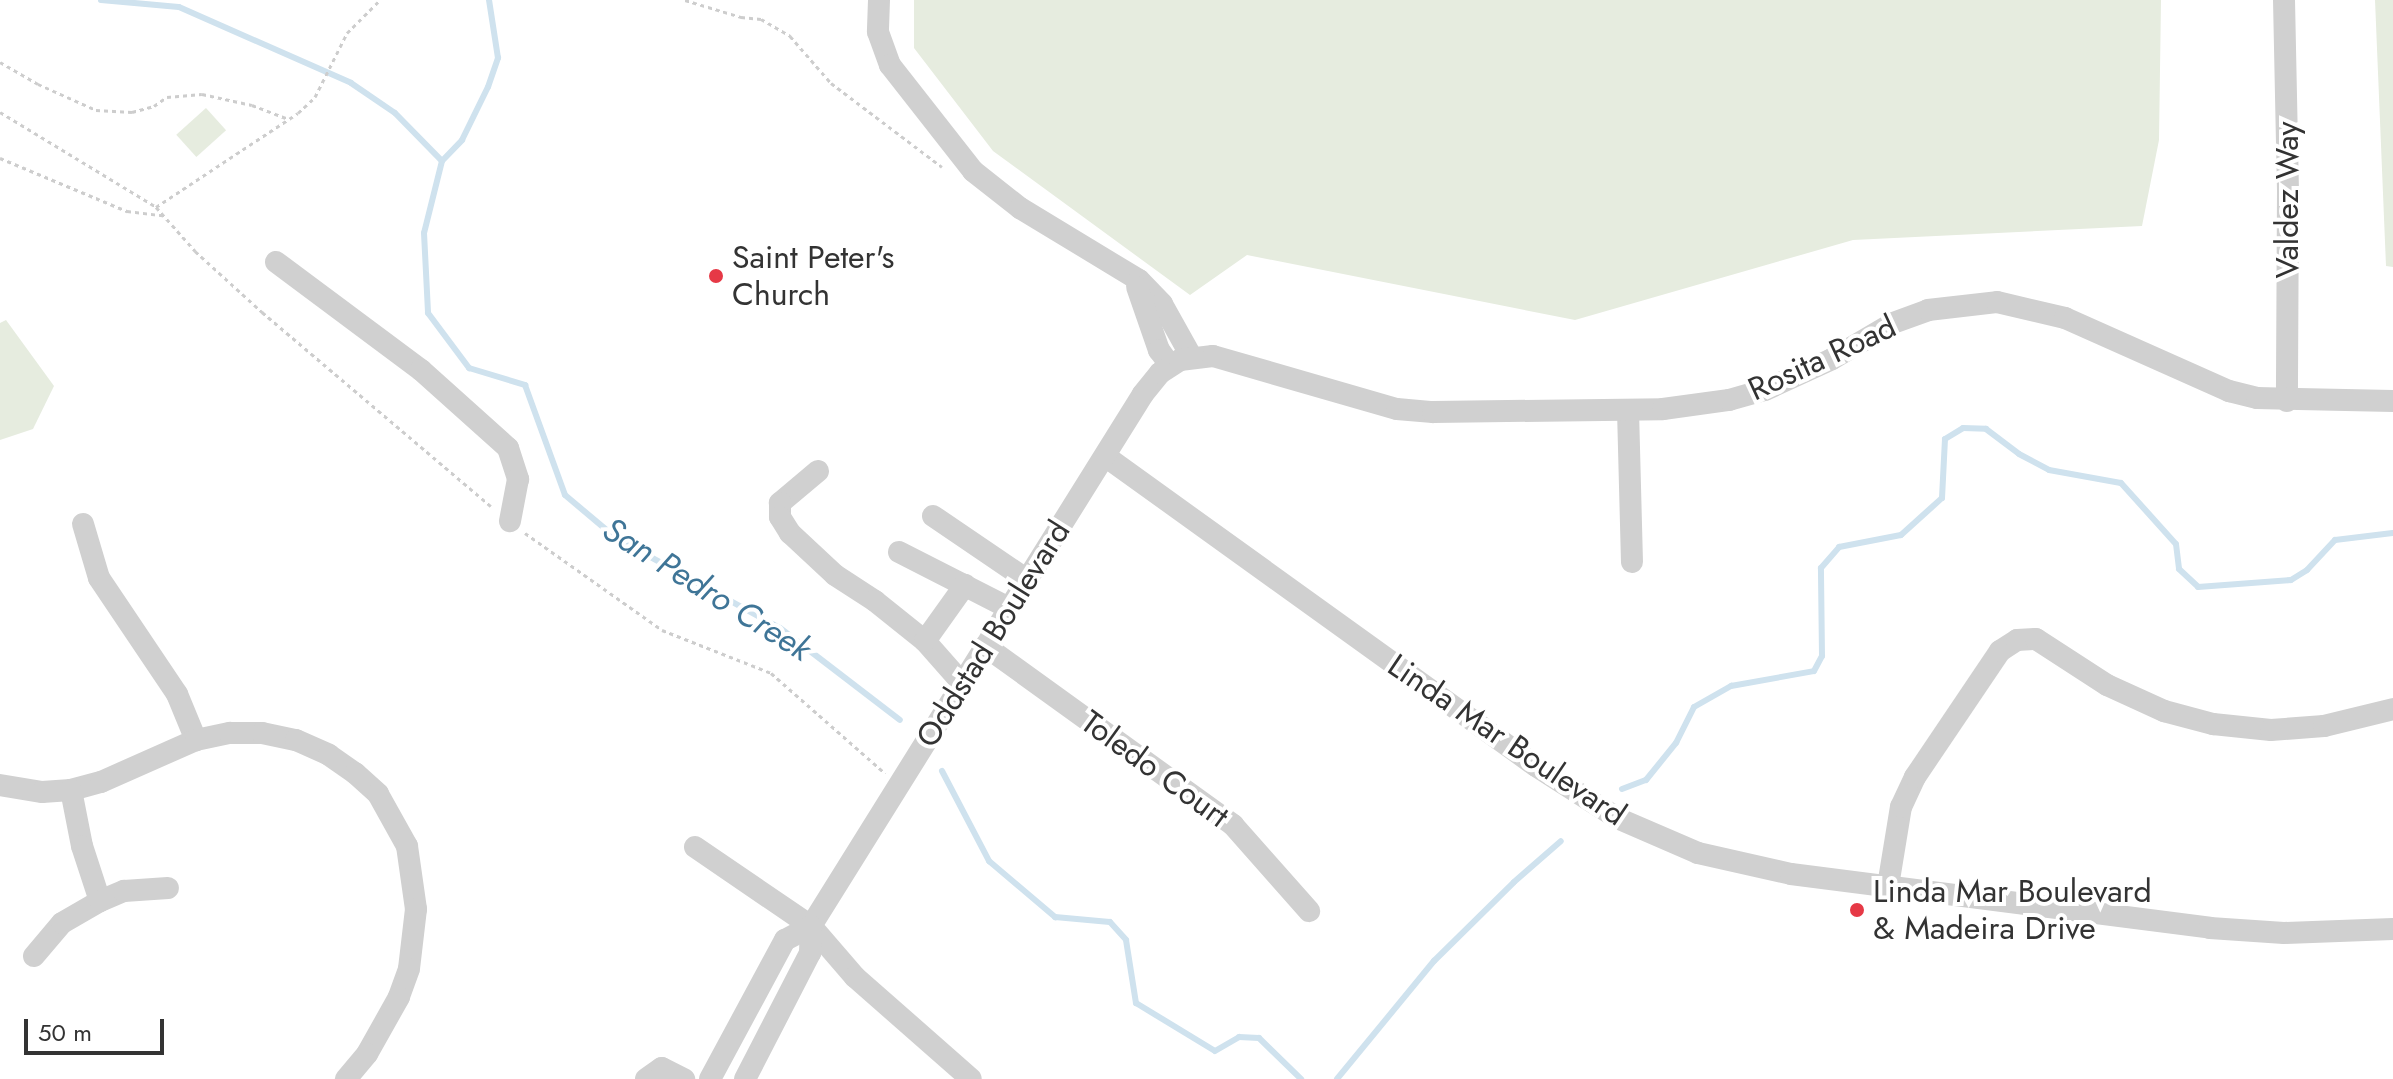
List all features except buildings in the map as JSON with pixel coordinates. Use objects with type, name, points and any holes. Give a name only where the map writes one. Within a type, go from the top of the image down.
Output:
[{"type":"street","points":[[879,0],[878,32],[890,65],[973,171],[1020,208],[1139,280],[1162,304],[1180,361]]},
{"type":"street","name":"Valdez Way","points":[[2284,0],[2288,191],[2287,401]]},
{"type":"street","points":[[276,262],[421,370],[508,448],[518,479],[510,521]]},
{"type":"street","name":"Rosita Road","points":[[1180,361],[1225,359],[1397,409],[1433,412],[1628,410],[1696,405],[1765,390],[1811,370],[1893,323],[1928,310],[1963,303],[1997,302],[2030,307],[2065,318],[2229,391],[2287,401],[2393,401]]},
{"type":"street","name":"Oddstad Boulevard","points":[[745,1079],[810,953],[811,926],[1151,383],[1180,361]]},
{"type":"street","points":[[1628,410],[1632,562]]},
{"type":"street","name":"Linda Mar Boulevard","points":[[1105,456],[1523,757],[1617,818],[1685,848],[1744,866],[2247,931],[2393,929]]},
{"type":"street","points":[[818,471],[780,503],[782,521],[813,558],[925,641],[962,683]]},
{"type":"street","points":[[933,516],[1027,580]]},
{"type":"street","points":[[83,524],[99,578],[177,694],[196,740]]},
{"type":"street","points":[[899,552],[1009,608]]},
{"type":"street","points":[[925,641],[965,585]]},
{"type":"street","points":[[1888,886],[1901,807],[1915,777],[2000,651],[2017,640],[2036,639],[2107,685],[2164,711],[2213,724],[2271,730],[2324,726],[2393,709]]},
{"type":"street","name":"Toledo Court","points":[[985,646],[1233,825],[1309,911]]},
{"type":"street","points":[[0,785],[42,792],[71,790],[101,782],[196,740],[230,733],[262,733],[296,740],[329,755],[378,794],[407,846],[416,909],[409,969],[386,1023],[346,1079]]},
{"type":"street","points":[[71,790],[82,846],[100,901]]},
{"type":"street","points":[[695,847],[811,926],[855,977],[971,1079]]},
{"type":"street","points":[[34,956],[62,923],[100,901],[124,891],[168,888]]},
{"type":"street","name":"Oddstad Boulevard","points":[[717,1076],[785,940],[811,926]]},
{"type":"street","points":[[646,1079],[662,1068],[684,1079]]},
{"type":"path","points":[[0,112],[156,207],[288,119],[315,97],[347,33],[380,0]]},
{"type":"path","points":[[685,0],[741,17],[761,19],[790,36],[831,83],[947,169]]},
{"type":"path","points":[[0,62],[38,84],[96,110],[132,112],[154,106],[167,97],[202,94],[252,105],[288,119]]},
{"type":"path","points":[[0,158],[127,211],[165,216]]},
{"type":"shaded area","points":[[914,0],[2161,0],[2159,140],[2142,226],[1853,240],[1575,320],[1247,255],[1190,295],[993,151],[914,48]]},
{"type":"shaded area","points":[[2375,0],[2393,0],[2393,267],[2386,266]]},
{"type":"shaded area","points":[[206,108],[226,130],[196,157],[176,135]]},
{"type":"shaded area","points":[[6,320],[54,386],[33,429],[0,440],[0,323]]},
{"type":"waterway","points":[[101,0],[179,7],[351,83],[395,113],[442,161]]},
{"type":"waterway","points":[[442,161],[462,140],[488,87],[498,58],[489,0]]},
{"type":"waterway","name":"San Pedro Creek","points":[[442,161],[424,233],[428,313],[469,368],[525,385],[565,495],[616,538],[780,628],[900,720]]},
{"type":"waterway","points":[[1622,789],[1646,780],[1676,743],[1694,707],[1731,686],[1814,671],[1822,656],[1821,568],[1839,547],[1901,535],[1942,498],[1945,439],[1963,428],[1986,429],[2019,454],[2049,470],[2121,483],[2176,544],[2179,569],[2198,587],[2291,580],[2307,570],[2335,540],[2393,533]]},
{"type":"waterway","name":"San Pedro Creek","points":[[942,771],[989,861],[1055,917],[1110,922],[1126,940],[1136,1003],[1215,1051],[1239,1037],[1259,1038],[1301,1079]]},
{"type":"waterway","name":"San Pedro Creek","points":[[1337,1079],[1434,961],[1514,882],[1561,841]]},
{"type":"place","name":"Saint Peter's Church","points":[[716,276]]},
{"type":"place","name":"Linda Mar Boulevard & Madeira Drive","points":[[1857,910]]}]
